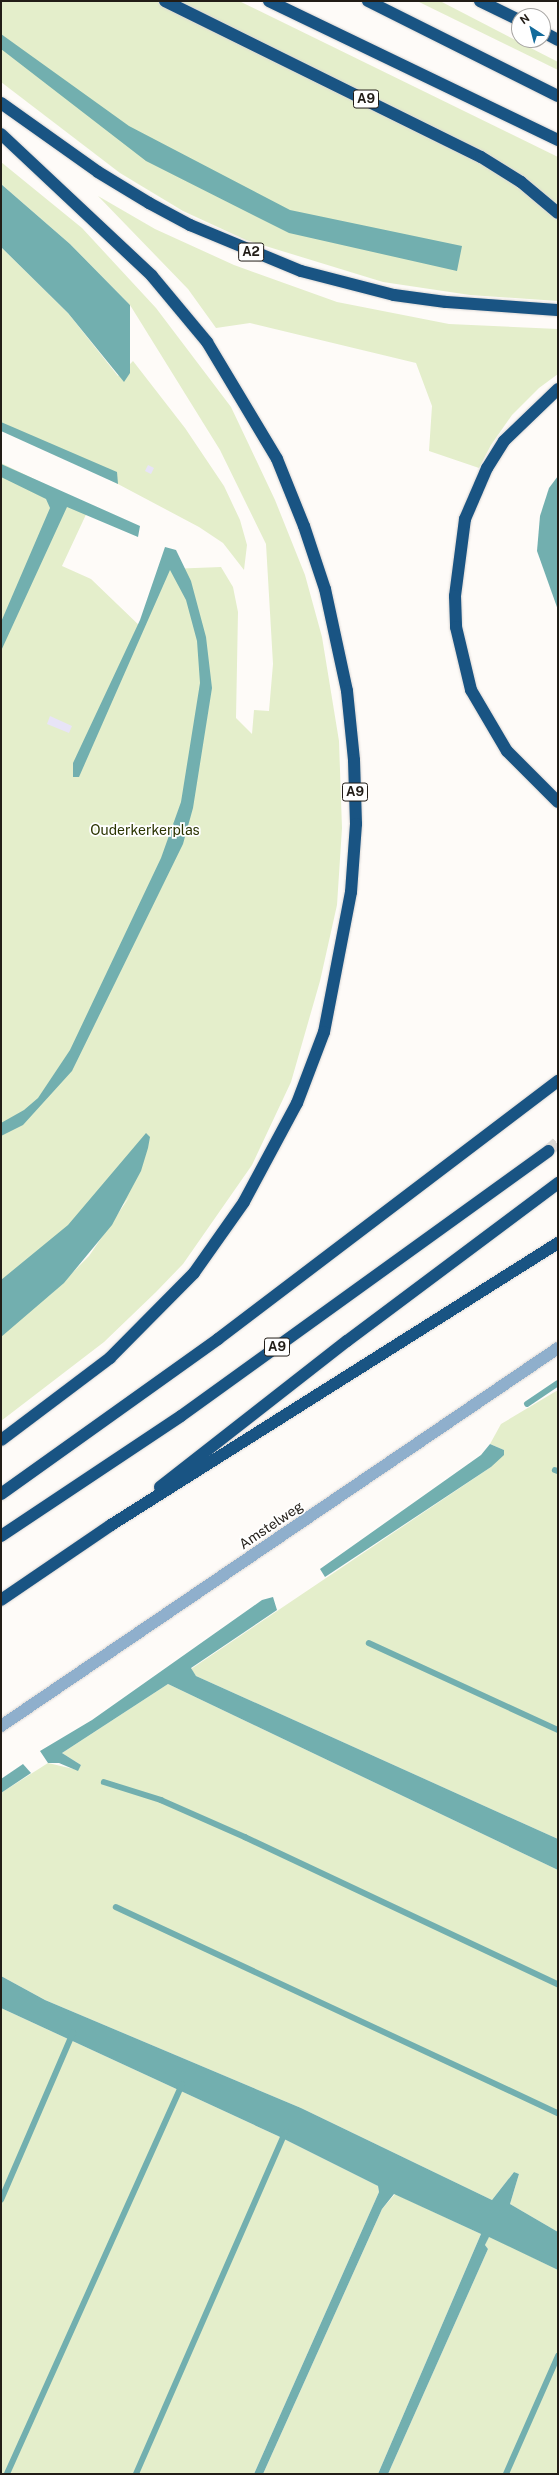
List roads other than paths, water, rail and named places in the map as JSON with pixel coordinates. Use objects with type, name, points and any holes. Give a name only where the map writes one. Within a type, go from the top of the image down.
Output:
[{"type":"highway","name":"A9","points":[[165,1],[481,157],[521,182],[558,213]]},
{"type":"highway","points":[[269,1],[558,140]]},
{"type":"highway","points":[[368,1],[558,96]]},
{"type":"highway","points":[[480,1],[511,16]]},
{"type":"highway","name":"A2","points":[[1,103],[98,172],[149,203],[190,225],[301,271],[394,295],[446,302],[558,310]]},
{"type":"highway","name":"A9","points":[[1,134],[152,276],[207,342],[277,459],[304,526],[325,589],[347,691],[354,760],[356,824],[351,892],[324,1032],[297,1103],[244,1202],[194,1273],[110,1358],[1,1440]]},
{"type":"highway","points":[[558,389],[504,441],[487,468],[465,520],[455,596],[456,627],[462,660],[477,702],[507,751],[558,802]]},
{"type":"highway","points":[[1,1494],[218,1339],[558,1082]]},
{"type":"highway","name":"A9","points":[[1,1536],[181,1416],[548,1152]]},
{"type":"highway","points":[[111,1525],[347,1341],[558,1183]]},
{"type":"highway","points":[[1,1600],[111,1525],[558,1243]]},
{"type":"street","name":"Amstelweg","points":[[1,1726],[558,1348]]},
{"type":"water","points":[[1,34],[129,126],[290,210],[462,246],[457,271],[289,233],[146,161],[1,49]]},
{"type":"water","points":[[1,184],[70,244],[130,305],[130,373],[124,382],[68,313],[1,247]]},
{"type":"water","points":[[1,422],[117,472],[118,484],[1,431]]},
{"type":"water","points":[[1,464],[140,526],[138,537],[67,507],[1,651],[1,622],[50,508],[46,499],[1,477]]},
{"type":"water","points":[[558,476],[558,610],[537,551],[540,516],[549,488]]},
{"type":"water","points":[[165,547],[176,550],[191,581],[206,637],[212,688],[193,808],[183,844],[72,1071],[23,1125],[1,1136],[1,1123],[24,1110],[38,1098],[70,1050],[161,858],[181,802],[200,683],[197,641],[186,600],[170,570],[79,777],[73,777],[73,763],[140,620]]},
{"type":"water","points":[[146,1133],[150,1137],[141,1171],[112,1225],[64,1283],[1,1337],[1,1280],[68,1225]]},
{"type":"water","points":[[490,1444],[504,1450],[504,1455],[491,1467],[325,1577],[320,1569],[481,1455]]},
{"type":"water","points":[[273,1597],[277,1610],[191,1668],[196,1676],[558,1839],[558,1870],[168,1684],[62,1753],[81,1765],[78,1771],[59,1763],[48,1763],[40,1751],[92,1720],[262,1600]]},
{"type":"water","points":[[23,1764],[31,1773],[1,1793],[1,1779]]},
{"type":"water","points":[[1,1976],[45,2000],[301,2108],[492,2200],[514,2172],[519,2174],[510,2204],[558,2232],[558,2270],[489,2237],[485,2245],[488,2249],[388,2474],[378,2474],[481,2234],[394,2194],[382,2209],[263,2474],[254,2474],[379,2192],[378,2186],[278,2136],[1,2008]]},
{"type":"waterway","points":[[527,1404],[558,1383]]},
{"type":"waterway","points":[[369,1643],[558,1730]]},
{"type":"waterway","points":[[104,1782],[161,1800],[245,1837],[558,1984]]},
{"type":"waterway","points":[[116,1907],[558,2113]]},
{"type":"waterway","points":[[1,2200],[73,2033]]},
{"type":"waterway","points":[[7,2474],[182,2084]]},
{"type":"waterway","points":[[136,2474],[286,2131]]},
{"type":"waterway","points":[[506,2474],[558,2356]]},
{"type":"tunnel","points":[[548,1151],[558,1142]]},
{"type":"park label","name":"Ouderkerkerplas","points":[[145,830]]}]
